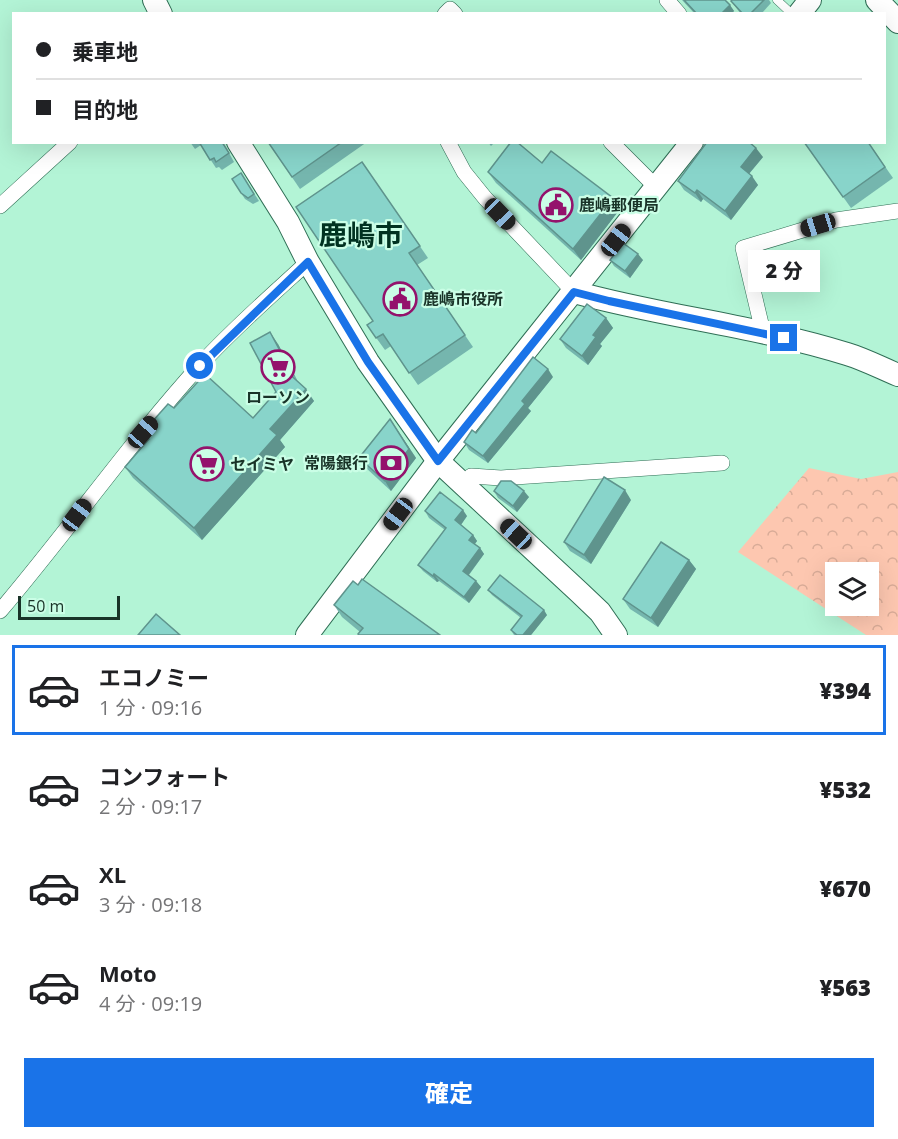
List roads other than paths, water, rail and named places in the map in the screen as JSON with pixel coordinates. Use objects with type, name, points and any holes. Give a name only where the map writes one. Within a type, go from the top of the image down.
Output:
[{"type":"street","points":[[666,0],[677,12]]},
{"type":"street","points":[[801,12],[810,0]]},
{"type":"street","points":[[876,0],[898,22]]},
{"type":"street","points":[[0,206],[68,144]]},
{"type":"street","points":[[239,144],[288,222],[308,262],[368,362],[438,461],[600,612],[616,635]]},
{"type":"street","points":[[449,144],[464,172],[574,292],[763,332],[848,354],[898,375]]},
{"type":"street","points":[[613,144],[657,188]]},
{"type":"street","points":[[307,635],[438,461],[690,144]]},
{"type":"street","points":[[763,332],[743,248],[836,220],[898,211]]},
{"type":"street","points":[[0,611],[39,565],[115,465],[200,366],[308,262]]},
{"type":"street","points":[[471,476],[501,478],[722,463]]},
{"type":"lane","points":[[777,0],[790,12]]},
{"type":"place","name":"鹿嶋郵便局","points":[[556,205]]},
{"type":"place","name":"鹿嶋市役所","points":[[400,299]]},
{"type":"place","name":"ローソン","points":[[278,367]]},
{"type":"place","name":"常陽銀行","points":[[391,463]]},
{"type":"place","name":"セイミヤ","points":[[207,464]]},
{"type":"district","name":"鹿嶋市","points":[[361,234]]}]
